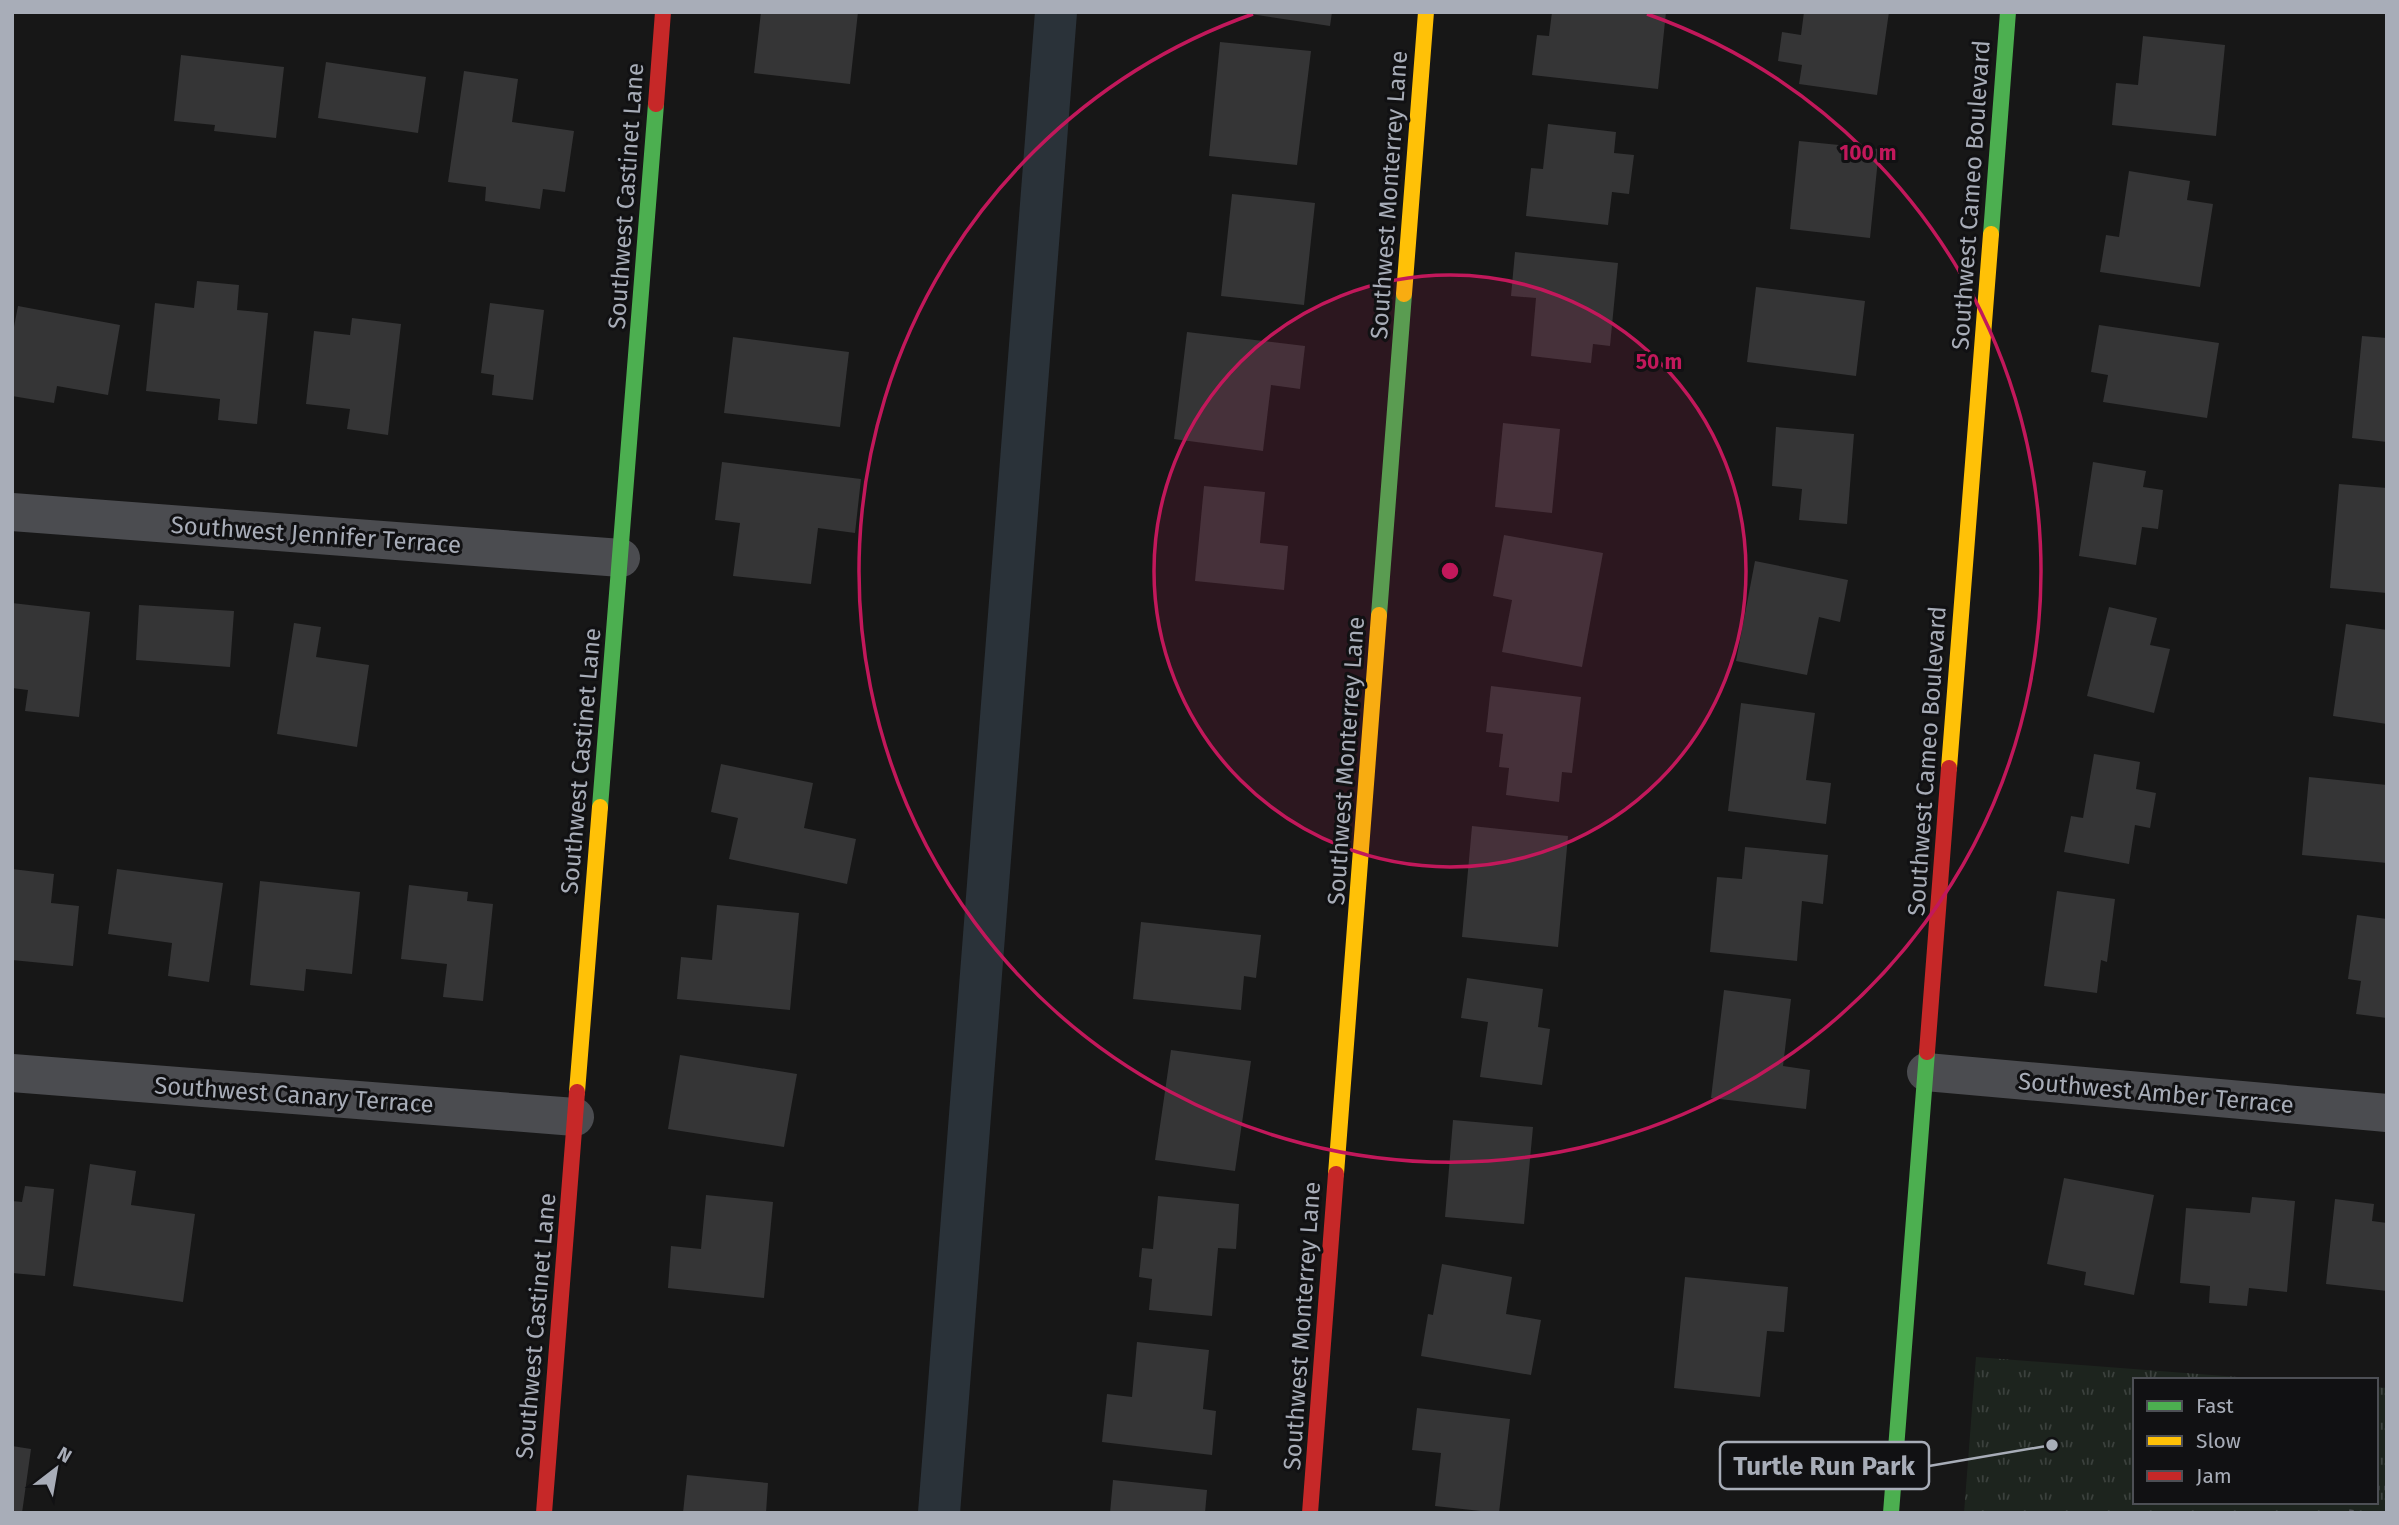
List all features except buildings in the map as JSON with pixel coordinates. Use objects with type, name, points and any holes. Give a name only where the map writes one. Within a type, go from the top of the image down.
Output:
[{"type":"street","name":"Southwest Castinet Lane","points":[[544,1513],[663,12]]},
{"type":"street","name":"Southwest Monterrey Lane","points":[[1310,1513],[1426,12]]},
{"type":"street","name":"Southwest Cameo Boulevard","points":[[1891,1513],[2008,12]]},
{"type":"street","name":"Southwest Jennifer Terrace","points":[[12,512],[621,558]]},
{"type":"street","name":"Southwest Amber Terrace","points":[[1926,1072],[2387,1113]]},
{"type":"street","name":"Southwest Canary Terrace","points":[[12,1073],[575,1117]]},
{"type":"green space","points":[[1976,1357],[2251,1378],[2133,1378],[2133,1504],[2378,1504],[2378,1387],[2387,1388],[2387,1513],[1964,1513]]},
{"type":"waterway","points":[[939,1513],[1056,12]]},
{"type":"traffic: fast","points":[[1991,234],[2008,12]]},
{"type":"traffic: fast","points":[[600,807],[656,104]]},
{"type":"traffic: fast","points":[[1379,615],[1404,294]]},
{"type":"traffic: fast","points":[[1891,1513],[1927,1052]]},
{"type":"traffic: slow","points":[[1404,294],[1426,12]]},
{"type":"traffic: slow","points":[[1949,768],[1991,234]]},
{"type":"traffic: slow","points":[[1336,1174],[1379,615]]},
{"type":"traffic: slow","points":[[577,1092],[600,807]]},
{"type":"traffic: jam","points":[[656,104],[663,12]]},
{"type":"traffic: jam","points":[[1927,1052],[1949,768]]},
{"type":"traffic: jam","points":[[544,1513],[577,1092]]},
{"type":"traffic: jam","points":[[1310,1513],[1336,1174]]},
{"type":"place","name":"Turtle Run Park","points":[[2052,1445]]}]
